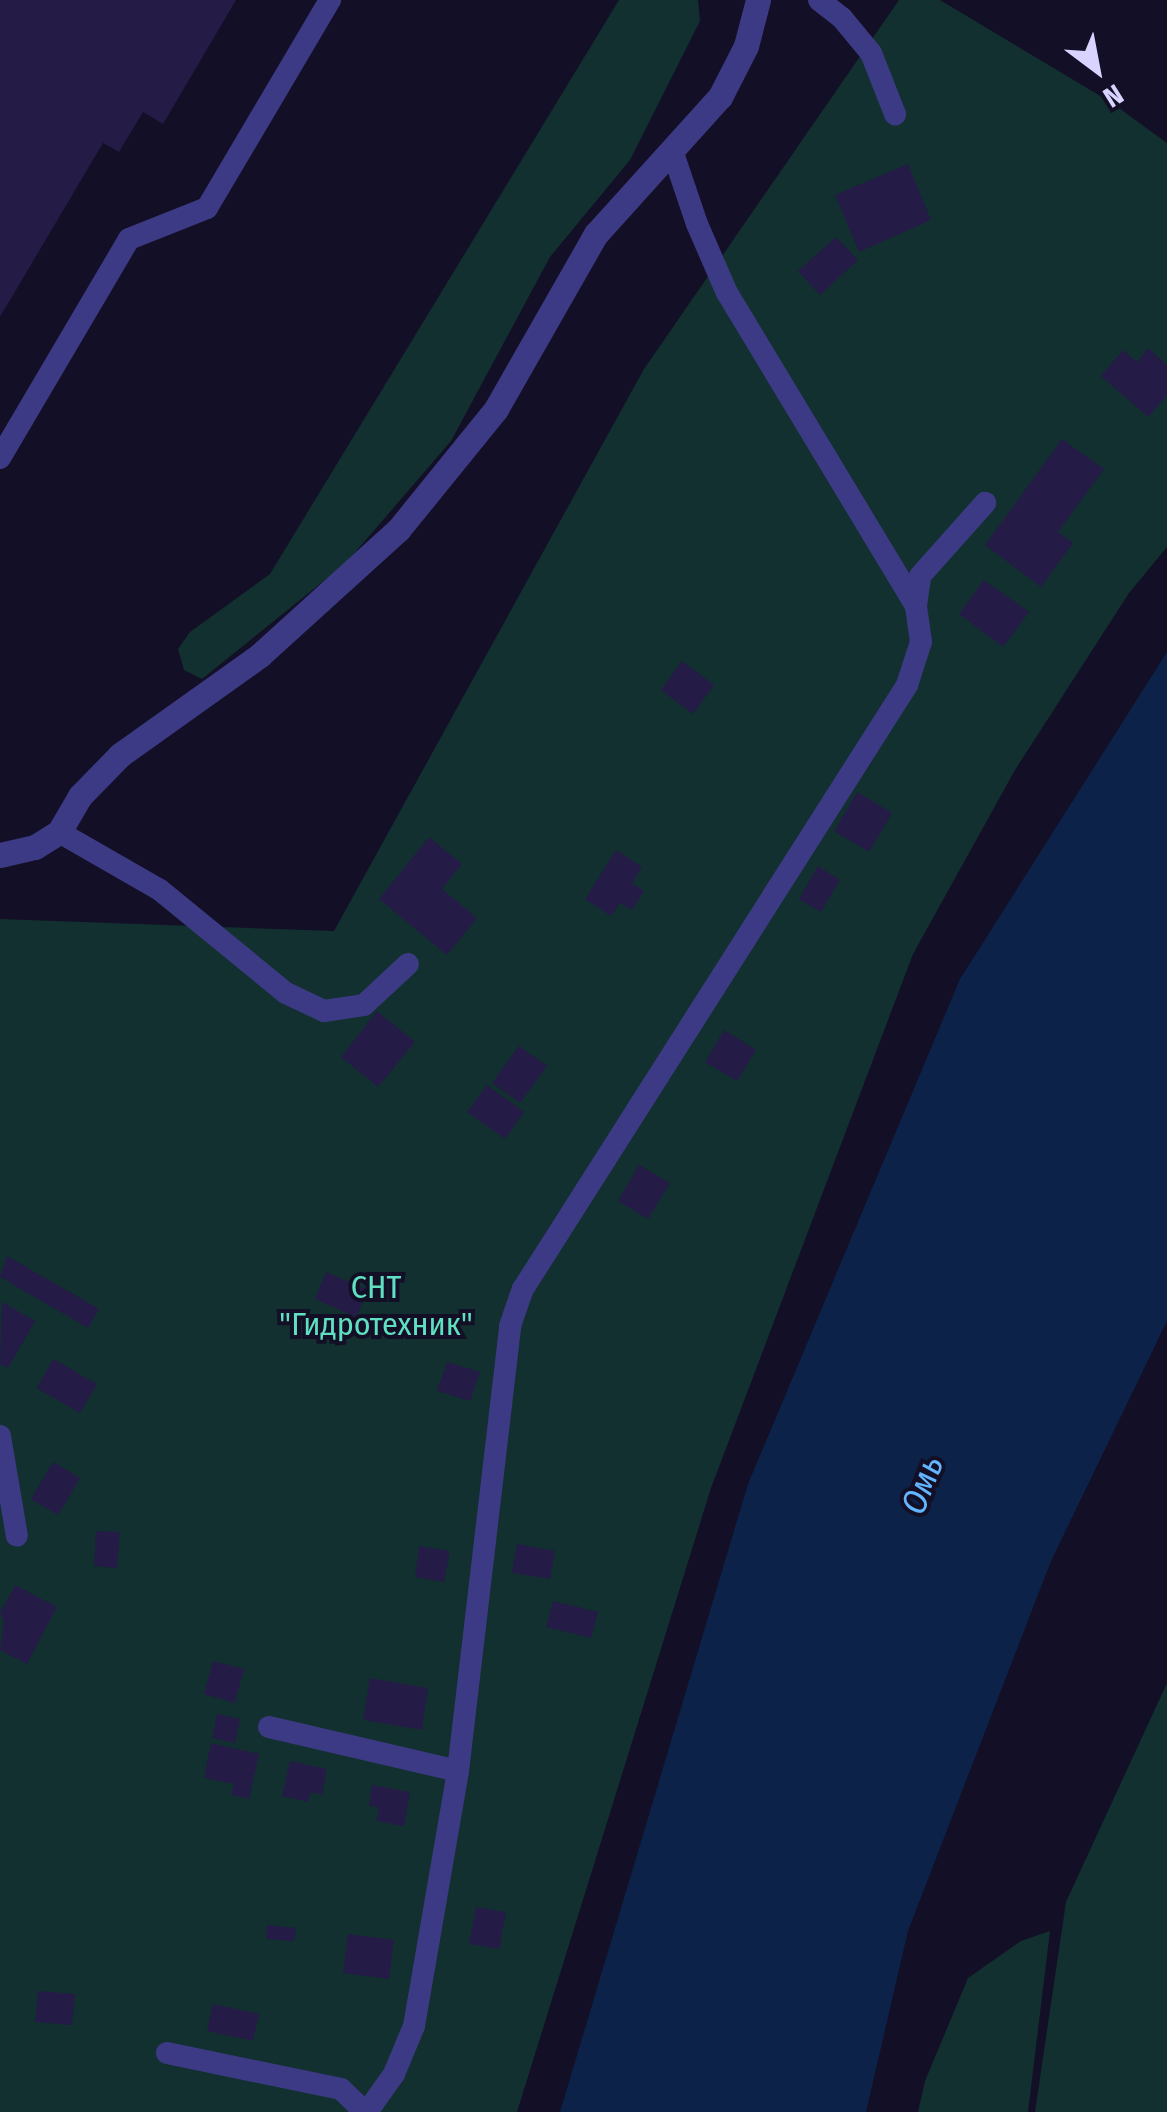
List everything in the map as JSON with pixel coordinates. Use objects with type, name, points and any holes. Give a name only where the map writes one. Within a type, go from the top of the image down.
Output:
[{"type":"street","points":[[0,855],[35,848],[58,832],[80,796],[120,755],[260,655],[398,530],[496,410],[596,234],[720,98],[746,46],[758,0]]},
{"type":"lane","points":[[0,458],[129,238],[207,208],[330,0]]},
{"type":"lane","points":[[818,0],[842,18],[871,54],[895,114]]},
{"type":"lane","points":[[673,153],[696,224],[728,293],[916,606]]},
{"type":"lane","points":[[167,2053],[341,2089],[366,2112],[394,2074],[414,2026],[458,1771],[510,1326],[524,1289],[907,685],[921,642],[916,606],[920,576],[985,503]]},
{"type":"lane","points":[[58,832],[160,890],[286,993],[324,1011],[364,1005],[408,964]]},
{"type":"lane","points":[[0,1436],[17,1536]]},
{"type":"lane","points":[[269,1727],[458,1771]]},
{"type":"green space","points":[[619,0],[698,0],[700,21],[630,160],[550,257],[451,441],[346,563],[202,679],[184,670],[178,649],[190,632],[270,574]]},
{"type":"green space","name":"СНТ \"Гидротехник\"","points":[[899,0],[940,0],[1112,103],[1167,143],[1167,547],[1129,593],[1015,770],[913,954],[711,1488],[517,2112],[0,2112],[0,919],[334,931],[644,369]]},
{"type":"green space","points":[[1167,1683],[1167,2112],[1035,2112],[1066,1902]]},
{"type":"green space","points":[[1050,1931],[1028,2112],[918,2112],[925,2081],[968,1978],[1021,1941]]},
{"type":"water","name":"Омь","points":[[1167,652],[1167,1321],[1051,1561],[908,1931],[866,2112],[560,2112],[748,1484],[960,979]]},
{"type":"building","points":[[0,0],[236,0],[163,124],[143,112],[119,152],[103,143],[0,317]]},
{"type":"building","points":[[908,164],[931,220],[859,252],[835,195]]},
{"type":"building","points":[[836,237],[858,260],[820,295],[798,271]]},
{"type":"building","points":[[1148,348],[1167,365],[1167,395],[1148,417],[1101,376],[1123,350],[1137,362]]},
{"type":"building","points":[[1062,439],[1104,469],[1058,532],[1073,543],[1041,587],[985,545]]},
{"type":"building","points":[[984,580],[1029,612],[1003,647],[959,614]]},
{"type":"building","points":[[682,661],[714,685],[693,714],[661,690]]},
{"type":"building","points":[[857,792],[892,813],[869,852],[834,831]]},
{"type":"building","points":[[429,837],[462,864],[442,889],[477,918],[447,955],[379,899]]},
{"type":"building","points":[[616,850],[642,867],[632,883],[644,891],[632,910],[620,903],[611,916],[585,899]]},
{"type":"building","points":[[818,866],[840,880],[821,912],[799,899]]},
{"type":"building","points":[[377,1011],[415,1042],[378,1087],[341,1057]]},
{"type":"building","points":[[724,1030],[756,1050],[737,1081],[705,1062]]},
{"type":"building","points":[[519,1046],[547,1066],[520,1103],[492,1083]]},
{"type":"building","points":[[487,1085],[524,1112],[505,1139],[467,1112]]},
{"type":"building","points":[[639,1165],[670,1183],[648,1219],[618,1201]]},
{"type":"building","points":[[7,1256],[99,1309],[88,1328],[0,1277]]},
{"type":"building","points":[[326,1272],[368,1290],[356,1317],[315,1299]]},
{"type":"building","points":[[2,1302],[35,1321],[8,1368],[0,1364]]},
{"type":"building","points":[[53,1359],[97,1384],[80,1413],[37,1388]]},
{"type":"building","points":[[447,1362],[480,1372],[470,1401],[437,1391]]},
{"type":"building","points":[[53,1462],[80,1478],[58,1515],[31,1499]]},
{"type":"building","points":[[96,1531],[120,1532],[117,1568],[94,1566]]},
{"type":"building","points":[[517,1544],[555,1551],[550,1579],[512,1573]]},
{"type":"building","points":[[419,1546],[450,1551],[444,1582],[415,1577]]},
{"type":"building","points":[[15,1585],[57,1607],[27,1664],[0,1650],[4,1621],[0,1613]]},
{"type":"building","points":[[553,1601],[598,1612],[591,1638],[546,1627]]},
{"type":"building","points":[[213,1661],[244,1669],[235,1703],[204,1694]]},
{"type":"building","points":[[370,1678],[428,1688],[422,1730],[363,1720]]},
{"type":"building","points":[[217,1714],[240,1719],[235,1743],[212,1738]]},
{"type":"building","points":[[211,1743],[259,1754],[249,1799],[231,1795],[234,1784],[204,1778]]},
{"type":"building","points":[[290,1761],[327,1769],[322,1795],[311,1792],[308,1802],[282,1796]]},
{"type":"building","points":[[372,1785],[410,1792],[404,1826],[376,1821],[379,1807],[369,1806]]},
{"type":"building","points":[[476,1907],[506,1912],[499,1949],[469,1944]]},
{"type":"building","points":[[267,1925],[296,1928],[294,1941],[266,1939]]},
{"type":"building","points":[[348,1934],[394,1940],[389,1979],[343,1973]]},
{"type":"building","points":[[38,1991],[75,1994],[72,2025],[35,2022]]},
{"type":"building","points":[[213,2004],[259,2014],[253,2041],[207,2031]]}]
